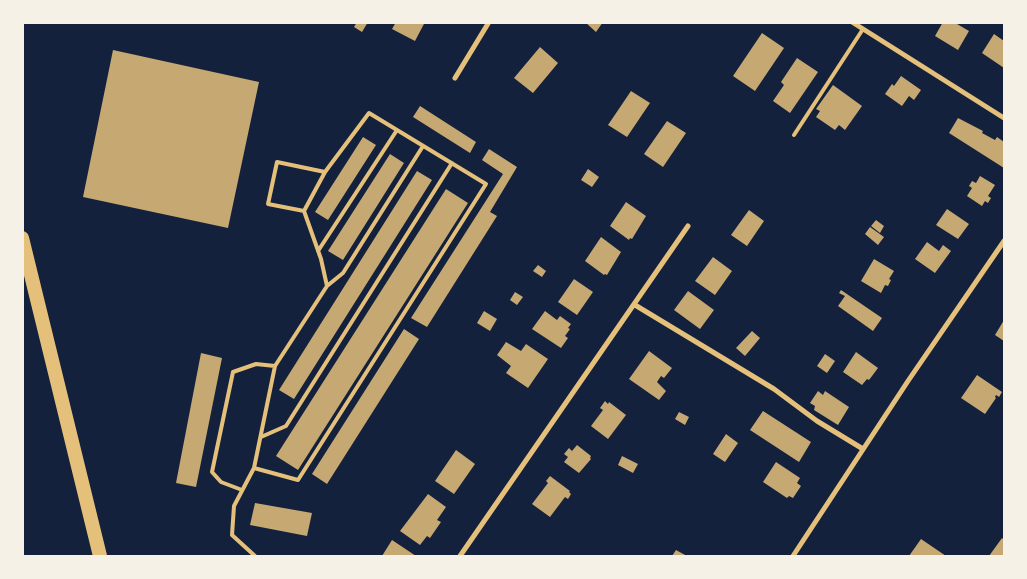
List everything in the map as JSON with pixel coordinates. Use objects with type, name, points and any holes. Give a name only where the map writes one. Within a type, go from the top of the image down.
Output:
[{"type":"highway","points":[[22,238],[100,556]]},
{"type":"street","points":[[455,78],[489,22]]},
{"type":"street","points":[[852,22],[1004,118]]},
{"type":"street","points":[[460,556],[688,226]]},
{"type":"street","points":[[792,556],[862,449],[1004,241]]},
{"type":"street","points":[[635,305],[774,389],[817,421],[862,449]]},
{"type":"lane","points":[[794,135],[863,29]]},
{"type":"lane","points":[[254,468],[298,480],[486,184],[369,113],[326,172],[304,212],[318,250],[327,286]]},
{"type":"lane","points":[[318,250],[397,130]]},
{"type":"lane","points":[[255,556],[232,535],[234,506],[254,468],[275,366],[327,286],[343,274],[423,146]]},
{"type":"lane","points":[[304,212],[268,204],[277,162],[326,172]]},
{"type":"lane","points":[[261,437],[286,426],[452,163]]},
{"type":"lane","points":[[242,490],[221,482],[212,472],[233,372],[256,364],[275,366]]},
{"type":"building","points":[[357,22],[368,22],[362,32],[354,27]]},
{"type":"building","points":[[396,22],[425,22],[415,41],[392,29]]},
{"type":"building","points":[[585,22],[603,22],[596,32]]},
{"type":"building","points":[[943,22],[957,22],[957,24],[969,31],[958,50],[935,36]]},
{"type":"building","points":[[762,33],[784,48],[755,91],[733,76]]},
{"type":"building","points":[[994,34],[1004,41],[1004,68],[982,53]]},
{"type":"building","points":[[540,47],[558,63],[533,93],[514,78]]},
{"type":"building","points":[[113,50],[259,82],[228,228],[83,197]]},
{"type":"building","points":[[797,58],[818,72],[790,113],[773,101],[784,85],[781,82]]},
{"type":"building","points":[[901,76],[921,90],[914,100],[909,96],[902,106],[885,94]]},
{"type":"building","points":[[833,85],[862,106],[845,130],[839,125],[835,130],[816,117],[820,111],[816,109]]},
{"type":"building","points":[[631,91],[650,103],[627,137],[608,125]]},
{"type":"building","points":[[420,106],[476,142],[470,153],[413,117]]},
{"type":"building","points":[[958,118],[983,131],[982,133],[995,140],[997,137],[1004,142],[1004,168],[949,133]]},
{"type":"building","points":[[667,121],[686,133],[663,167],[644,154]]},
{"type":"building","points":[[363,137],[376,145],[328,220],[315,212]]},
{"type":"building","points":[[489,149],[517,167],[490,212],[497,216],[427,327],[411,318],[503,174],[482,160]]},
{"type":"building","points":[[390,154],[404,163],[343,260],[328,251]]},
{"type":"building","points":[[588,169],[599,177],[592,187],[581,180]]},
{"type":"building","points":[[417,171],[432,180],[294,399],[279,390]]},
{"type":"building","points":[[980,176],[995,185],[988,196],[991,198],[988,203],[985,201],[982,206],[967,196],[972,188],[969,186],[972,181],[976,183]]},
{"type":"building","points":[[446,189],[468,203],[298,470],[276,456]]},
{"type":"building","points":[[626,202],[646,216],[632,239],[630,238],[629,240],[610,226]]},
{"type":"building","points":[[947,209],[969,224],[958,239],[936,225]]},
{"type":"building","points":[[749,210],[764,221],[747,246],[731,235]]},
{"type":"building","points":[[876,220],[884,226],[880,233],[871,226]]},
{"type":"building","points":[[870,227],[884,237],[878,245],[865,234]]},
{"type":"building","points":[[601,237],[621,252],[607,275],[604,275],[585,261]]},
{"type":"building","points":[[927,242],[939,251],[943,245],[951,251],[935,273],[915,259]]},
{"type":"building","points":[[713,257],[732,271],[715,295],[695,281]]},
{"type":"building","points":[[874,259],[894,271],[889,279],[891,280],[888,286],[885,285],[881,293],[861,281]]},
{"type":"building","points":[[538,265],[546,271],[542,277],[533,271]]},
{"type":"building","points":[[574,279],[593,292],[577,315],[558,302]]},
{"type":"building","points":[[841,290],[882,318],[873,331],[838,306],[845,296],[839,293]]},
{"type":"building","points":[[688,291],[714,310],[700,329],[674,310]]},
{"type":"building","points":[[515,292],[523,297],[517,305],[510,300]]},
{"type":"building","points":[[484,311],[497,319],[490,331],[477,323]]},
{"type":"building","points":[[545,311],[557,320],[560,316],[571,324],[565,336],[568,338],[561,348],[532,329]]},
{"type":"building","points":[[1004,320],[1004,341],[995,335]]},
{"type":"building","points":[[404,329],[419,339],[327,484],[312,474]]},
{"type":"building","points":[[752,331],[760,338],[745,356],[736,348]]},
{"type":"building","points":[[506,342],[521,351],[526,344],[548,359],[528,388],[506,373],[511,366],[497,355]]},
{"type":"building","points":[[649,351],[672,368],[664,378],[661,376],[657,382],[666,391],[659,400],[629,379]]},
{"type":"building","points":[[856,352],[878,368],[869,380],[867,379],[862,385],[843,372]]},
{"type":"building","points":[[201,353],[222,358],[196,487],[176,483]]},
{"type":"building","points":[[825,354],[835,361],[827,373],[817,366]]},
{"type":"building","points":[[977,375],[1002,392],[999,397],[996,395],[996,398],[985,414],[961,398]]},
{"type":"building","points":[[818,391],[823,395],[825,391],[849,407],[838,425],[814,410],[815,406],[810,403]]},
{"type":"building","points":[[605,401],[626,415],[608,439],[591,426],[603,410],[600,408]]},
{"type":"building","points":[[763,411],[811,442],[799,462],[750,430]]},
{"type":"building","points":[[679,412],[689,417],[685,425],[675,419]]},
{"type":"building","points":[[726,434],[738,443],[725,462],[713,454]]},
{"type":"building","points":[[577,445],[591,456],[591,459],[579,473],[564,462],[568,457],[564,454],[569,448],[572,451]]},
{"type":"building","points":[[456,450],[475,464],[454,494],[435,481]]},
{"type":"building","points":[[622,456],[638,464],[633,473],[618,465]]},
{"type":"building","points":[[776,462],[800,478],[797,483],[801,486],[793,498],[789,496],[787,498],[763,482]]},
{"type":"building","points":[[550,476],[570,491],[571,494],[568,499],[565,497],[550,517],[532,504],[548,483],[546,481]]},
{"type":"building","points":[[428,494],[446,507],[437,520],[441,522],[430,538],[427,536],[420,545],[400,531]]},
{"type":"building","points":[[255,503],[312,513],[307,536],[250,525]]},
{"type":"building","points":[[1002,538],[1004,540],[1004,556],[989,556]]},
{"type":"building","points":[[921,539],[946,556],[909,556]]},
{"type":"building","points":[[392,540],[416,556],[382,556]]},
{"type":"building","points":[[676,550],[687,556],[672,556]]}]
